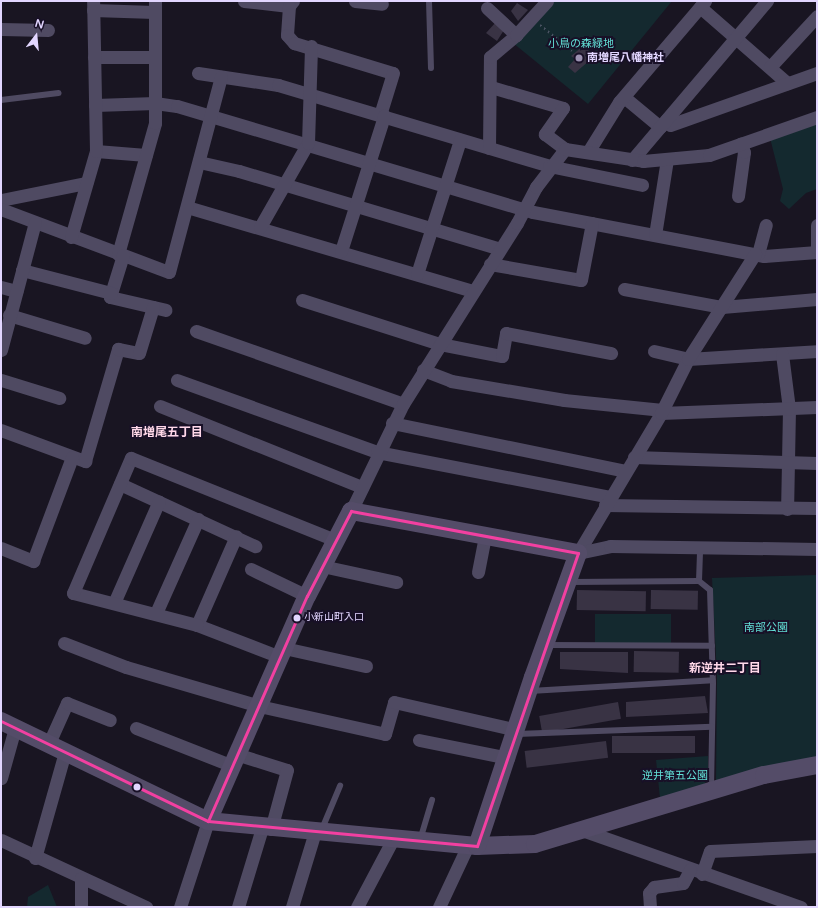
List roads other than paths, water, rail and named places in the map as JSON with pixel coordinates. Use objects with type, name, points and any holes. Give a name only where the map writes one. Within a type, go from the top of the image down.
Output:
[{"type":"street","points":[[244,1],[291,4],[287,36],[294,43],[311,46],[393,73],[369,161],[341,251]]},
{"type":"street","points":[[355,1],[382,4]]},
{"type":"street","points":[[489,148],[491,87],[490,57],[516,35],[546,1]]},
{"type":"street","points":[[632,160],[767,1]]},
{"type":"street","points":[[588,152],[624,97],[703,4],[735,38],[787,83]]},
{"type":"street","points":[[70,237],[96,151],[93,6],[155,6],[155,123],[110,297],[166,310]]},
{"type":"street","points":[[487,8],[516,35]]},
{"type":"street","points":[[770,67],[817,16]]},
{"type":"street","points":[[1,30],[48,30]]},
{"type":"street","points":[[260,227],[308,143],[308,93],[311,46]]},
{"type":"street","points":[[94,57],[154,57]]},
{"type":"street","points":[[198,72],[221,77],[278,85],[550,166],[642,185]]},
{"type":"street","points":[[624,97],[663,124],[670,125],[817,73]]},
{"type":"street","points":[[1,210],[35,222],[70,237],[169,272],[221,77]]},
{"type":"street","points":[[491,87],[563,108],[545,134],[565,149],[632,160],[668,159],[710,155],[817,117]]},
{"type":"street","points":[[95,105],[154,103],[211,115],[525,208],[592,223],[757,254],[817,252]]},
{"type":"street","points":[[417,274],[460,140]]},
{"type":"street","points":[[738,196],[744,152],[741,144]]},
{"type":"street","points":[[180,907],[208,821],[307,596],[351,511],[377,452],[403,404],[472,291],[500,249],[550,166],[565,149]]},
{"type":"street","points":[[96,151],[146,155]]},
{"type":"street","points":[[655,235],[668,159]]},
{"type":"street","points":[[199,162],[284,184],[500,249]]},
{"type":"street","points":[[1,200],[86,183]]},
{"type":"street","points":[[187,206],[472,291]]},
{"type":"street","points":[[1,347],[35,222]]},
{"type":"street","points":[[490,264],[581,280],[592,223]]},
{"type":"street","points":[[440,907],[473,846],[508,758],[528,691],[566,582],[578,553],[625,471],[662,412],[688,358],[757,254],[766,225]]},
{"type":"street","points":[[817,225],[817,248]]},
{"type":"street","points":[[22,270],[111,293]]},
{"type":"street","points":[[1,287],[16,291]]},
{"type":"street","points":[[624,289],[722,307],[817,299]]},
{"type":"street","points":[[302,300],[440,344],[502,356],[506,333],[611,353]]},
{"type":"street","points":[[1,430],[85,461],[118,349],[139,353],[153,307]]},
{"type":"street","points":[[10,315],[85,338]]},
{"type":"street","points":[[196,331],[403,404]]},
{"type":"street","points":[[654,351],[688,358],[817,351]]},
{"type":"street","points":[[782,354],[788,409],[788,509]]},
{"type":"street","points":[[424,370],[451,381],[556,399],[662,412],[817,407]]},
{"type":"street","points":[[1,380],[59,398]]},
{"type":"street","points":[[177,380],[377,452],[608,501],[788,509],[817,508]]},
{"type":"street","points":[[160,406],[362,487]]},
{"type":"street","points":[[392,423],[625,471]]},
{"type":"street","points":[[1,548],[33,561],[72,457]]},
{"type":"street","points":[[634,457],[789,463],[817,462]]},
{"type":"street","points":[[335,540],[131,458],[73,592],[197,625],[282,652],[366,666]]},
{"type":"street","points":[[120,484],[255,546]]},
{"type":"street","points":[[114,603],[159,501]]},
{"type":"street","points":[[351,511],[578,553],[610,546],[817,549]]},
{"type":"street","points":[[156,614],[198,519]]},
{"type":"street","points":[[197,625],[236,536]]},
{"type":"street","points":[[478,572],[485,537]]},
{"type":"street","points":[[322,566],[396,582]]},
{"type":"street","points":[[251,569],[307,596]]},
{"type":"street","points":[[64,643],[126,666],[259,706],[384,734],[394,702],[516,732]]},
{"type":"street","points":[[49,743],[67,703],[110,720]]},
{"type":"street","points":[[1,778],[8,724],[208,821],[267,828],[473,846],[535,844],[764,775],[817,765]]},
{"type":"street","points":[[136,728],[236,760],[287,770],[238,907]]},
{"type":"street","points":[[419,740],[508,758]]},
{"type":"street","points":[[35,858],[65,752]]},
{"type":"street","points":[[582,830],[625,843],[696,872],[801,907]]},
{"type":"street","points":[[292,907],[318,832]]},
{"type":"street","points":[[357,907],[393,839]]},
{"type":"street","points":[[1,840],[35,858],[146,907]]},
{"type":"street","points":[[650,907],[649,893],[654,887],[683,883],[696,872],[710,851],[817,846]]},
{"type":"street","points":[[81,878],[81,907]]},
{"type":"lane","points":[[429,1],[431,68]]},
{"type":"lane","points":[[1,100],[59,92]]},
{"type":"lane","points":[[700,548],[700,581]]},
{"type":"lane","points":[[566,582],[700,581],[710,590],[713,680],[711,792]]},
{"type":"lane","points":[[544,645],[712,646]]},
{"type":"lane","points":[[528,691],[713,680]]},
{"type":"lane","points":[[516,732],[712,727]]},
{"type":"lane","points":[[318,832],[340,786]]},
{"type":"lane","points":[[420,841],[432,800]]},
{"type":"place","name":"南増尾八幡神社","points":[[579,58]]},
{"type":"place","name":"小新山町入口","points":[[297,618]]},
{"type":"district","name":"南増尾五丁目","points":[[167,433]]},
{"type":"district","name":"新逆井二丁目","points":[[725,669]]},
{"type":"park label","name":"小鳥の森緑地","points":[[581,44]]},
{"type":"park label","name":"南部公園","points":[[766,628]]},
{"type":"park label","name":"逆井第五公園","points":[[675,776]]}]
